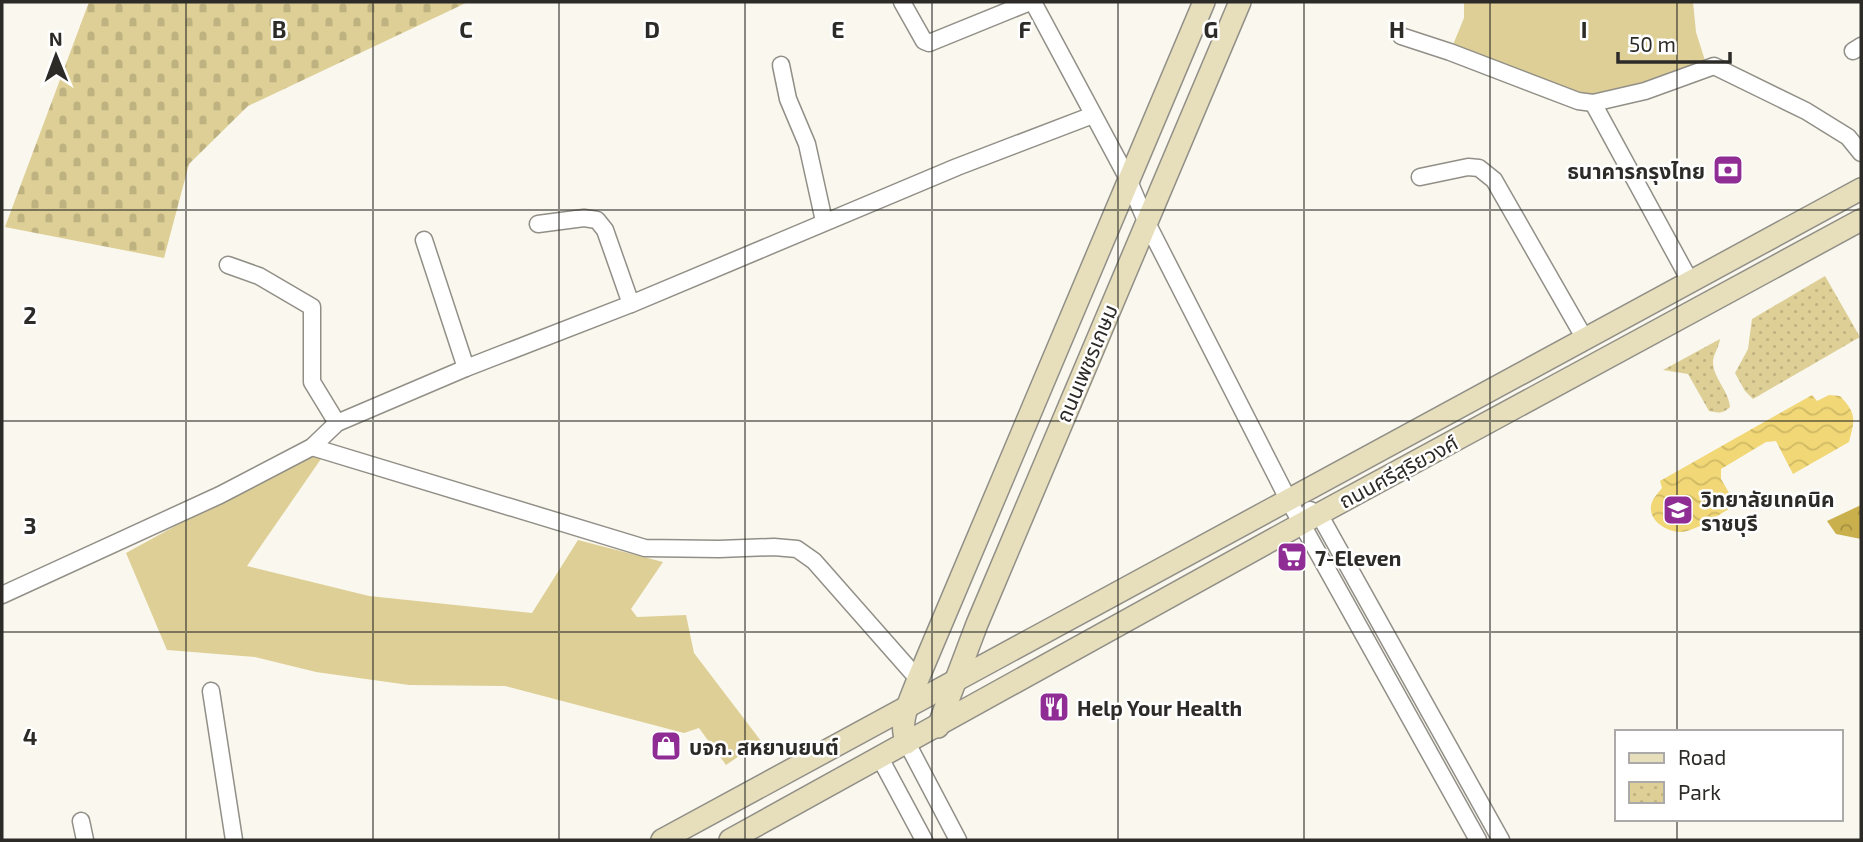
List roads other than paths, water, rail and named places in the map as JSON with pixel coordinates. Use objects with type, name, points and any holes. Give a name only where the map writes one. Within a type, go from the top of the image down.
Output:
[{"type":"main road","name":"ถนนเพชรเกษม","points":[[907,743],[902,729],[918,679],[1204,2]]},
{"type":"main road","name":"ถนนเพชรเกษม","points":[[938,727],[954,682],[1146,221],[1240,2]]},
{"type":"main road","name":"ถนนศรีสุริยวงศ์","points":[[909,705],[1690,281],[1858,199]]},
{"type":"main road","name":"ถนนศรีสุริยวงศ์","points":[[907,743],[1861,219]]},
{"type":"main road","points":[[662,840],[909,705]]},
{"type":"main road","points":[[730,840],[907,743]]},
{"type":"street","points":[[902,2],[923,41],[929,43],[1031,2],[1128,179],[1146,221],[1289,500],[1311,519],[1455,757],[1501,840]]},
{"type":"street","points":[[1401,36],[1578,101],[1594,103],[1645,91],[1714,66],[1806,111],[1848,137],[1861,153]]},
{"type":"street","points":[[780,65],[788,99],[807,144],[824,221]]},
{"type":"street","points":[[1594,103],[1690,281]]},
{"type":"street","points":[[2,595],[220,495],[312,447],[337,423],[466,368],[631,304],[824,221],[1093,115]]},
{"type":"street","points":[[1420,177],[1468,167],[1479,169],[1494,180],[1585,339]]},
{"type":"street","points":[[538,224],[584,218],[597,220],[605,230],[631,304]]},
{"type":"street","points":[[424,240],[466,368]]},
{"type":"street","points":[[228,265],[259,276],[312,307],[312,382],[337,423]]},
{"type":"street","points":[[312,447],[645,548],[797,549],[814,561],[918,679]]},
{"type":"street","points":[[1311,519],[1478,840]]},
{"type":"street","points":[[211,691],[234,840]]},
{"type":"street","points":[[907,743],[958,840]]},
{"type":"street","points":[[1438,767],[1455,757]]},
{"type":"street","points":[[880,758],[924,840]]},
{"type":"street","points":[[81,821],[85,840]]},
{"type":"water","points":[[1812,395],[1817,401],[1829,395],[1840,396],[1846,402],[1853,417],[1849,442],[1793,474],[1776,441],[1766,442],[1721,469],[1721,479],[1736,505],[1687,531],[1667,529],[1656,521],[1651,509],[1653,500],[1662,488],[1660,481]]},
{"type":"place","name":"ธนาคารกรุงไทย","points":[[1728,170]]},
{"type":"place","name":"วิทยาลัยเทคนิค ราชบุรี","points":[[1678,510]]},
{"type":"place","name":"7-Eleven","points":[[1292,557]]},
{"type":"place","name":"Help Your Health","points":[[1054,707]]},
{"type":"place","name":"บจก. สหยานยนต์","points":[[666,746]]}]
